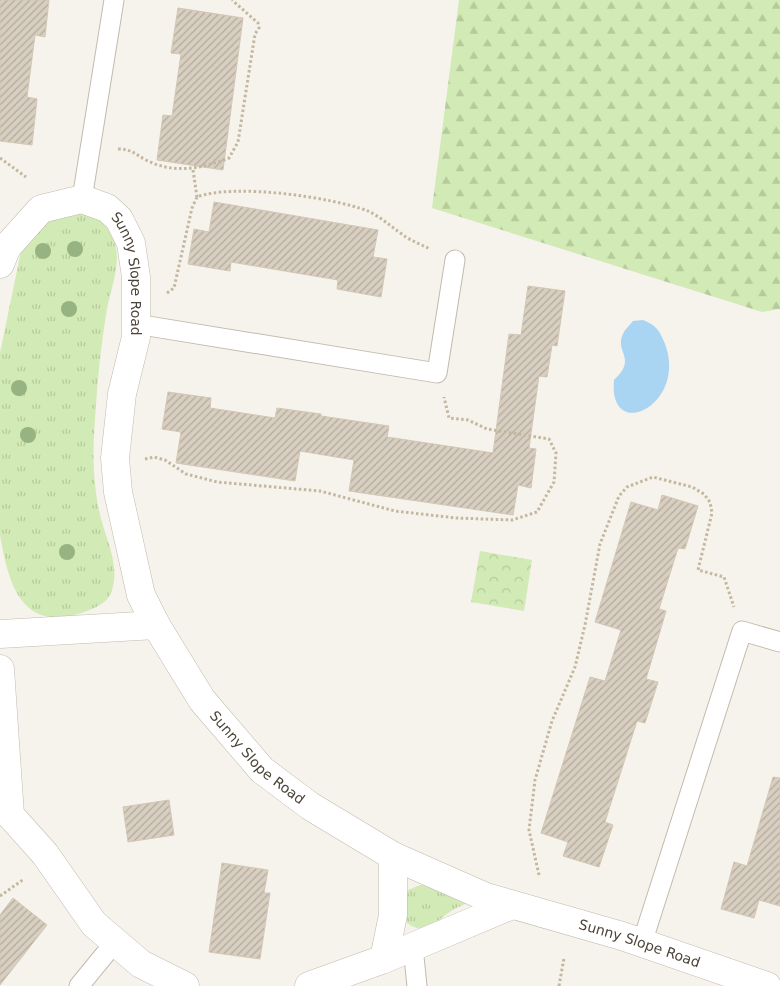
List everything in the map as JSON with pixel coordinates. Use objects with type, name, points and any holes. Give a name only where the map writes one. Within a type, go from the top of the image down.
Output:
[{"type":"street","points":[[0,264],[7,247],[41,209],[82,199]]},
{"type":"street","name":"Sunny Slope Road","points":[[82,199],[107,208],[119,219],[131,243],[136,277],[136,337],[122,394],[115,458],[118,492],[142,596],[156,625],[202,700],[262,770],[310,806],[393,856],[486,897],[642,943],[767,986]]},
{"type":"street","points":[[0,634],[156,625]]},
{"type":"street","points":[[0,669],[5,817],[45,854],[94,924],[141,964],[185,986]]},
{"type":"street","points":[[384,959],[393,915],[393,856]]},
{"type":"street","points":[[309,986],[384,959],[512,905]]},
{"type":"lane","points":[[82,199],[114,0]]},
{"type":"lane","points":[[136,324],[438,372],[455,260]]},
{"type":"lane","points":[[642,943],[742,631],[780,642]]},
{"type":"lane","points":[[79,986],[115,942]]},
{"type":"lane","points":[[413,947],[417,986]]},
{"type":"path","points":[[114,153],[118,149],[132,150],[154,163],[170,168],[193,170],[229,158],[238,142],[255,34],[259,28],[258,23],[232,0]]},
{"type":"path","points":[[0,158],[26,177]]},
{"type":"path","points":[[163,296],[174,288],[182,245],[197,197],[193,170]]},
{"type":"path","points":[[197,197],[211,192],[266,193],[310,197],[369,212],[407,238],[455,260]]},
{"type":"path","points":[[138,461],[154,457],[165,460],[186,474],[217,482],[320,491],[404,512],[456,518],[512,520],[537,512],[554,482],[556,453],[549,439],[487,429],[468,420],[449,418],[438,372]]},
{"type":"path","points":[[539,875],[529,830],[535,780],[552,721],[575,667],[600,544],[619,496],[627,487],[653,477],[692,487],[704,494],[710,502],[712,513],[698,570],[724,577],[742,631]]},
{"type":"path","points":[[0,896],[27,877]]},
{"type":"path","points":[[559,986],[564,958]]},
{"type":"green space","points":[[459,0],[780,0],[780,309],[762,312],[432,208]]},
{"type":"green space","points":[[90,213],[110,232],[117,256],[117,265],[107,307],[101,349],[93,454],[98,504],[114,563],[114,574],[108,599],[82,613],[58,617],[42,615],[30,609],[20,598],[7,569],[3,552],[0,535],[0,353],[21,251],[50,214]]},
{"type":"green space","points":[[480,551],[532,560],[524,611],[471,602]]},
{"type":"green space","points":[[420,885],[473,901],[453,910],[430,926],[420,929],[407,923],[403,913],[408,890]]},
{"type":"water","points":[[643,320],[654,326],[661,335],[665,344],[669,366],[666,384],[657,399],[646,409],[634,413],[623,410],[615,399],[614,380],[624,366],[625,361],[621,340],[624,332],[633,321]]},
{"type":"building","points":[[0,0],[49,0],[45,37],[35,35],[27,97],[37,99],[32,145],[0,141]]},
{"type":"building","points":[[178,8],[243,18],[223,170],[157,160],[163,115],[172,116],[181,54],[171,53]]},
{"type":"building","points":[[214,202],[378,230],[373,257],[387,259],[381,297],[337,289],[338,280],[231,262],[230,271],[188,264],[194,229],[209,232]]},
{"type":"building","points":[[528,286],[565,291],[557,346],[552,345],[547,377],[539,376],[529,448],[536,449],[531,488],[518,485],[513,515],[349,491],[354,460],[300,451],[295,481],[176,463],[181,432],[162,429],[168,392],[211,398],[210,408],[275,418],[277,408],[321,414],[321,416],[389,426],[387,437],[493,453],[509,334],[521,335]]},
{"type":"building","points":[[662,495],[698,506],[685,549],[678,548],[659,609],[666,611],[646,679],[658,682],[645,723],[637,721],[605,822],[613,825],[599,867],[563,856],[568,842],[541,833],[590,677],[605,681],[621,630],[595,622],[631,502],[658,510]]},
{"type":"building","points":[[773,777],[780,778],[780,906],[759,900],[754,918],[721,909],[734,862],[747,866]]},
{"type":"building","points":[[169,800],[174,835],[128,842],[123,807]]},
{"type":"building","points":[[222,863],[268,870],[264,893],[270,893],[260,959],[209,952]]},
{"type":"building","points":[[13,898],[47,925],[0,985],[0,915]]}]
